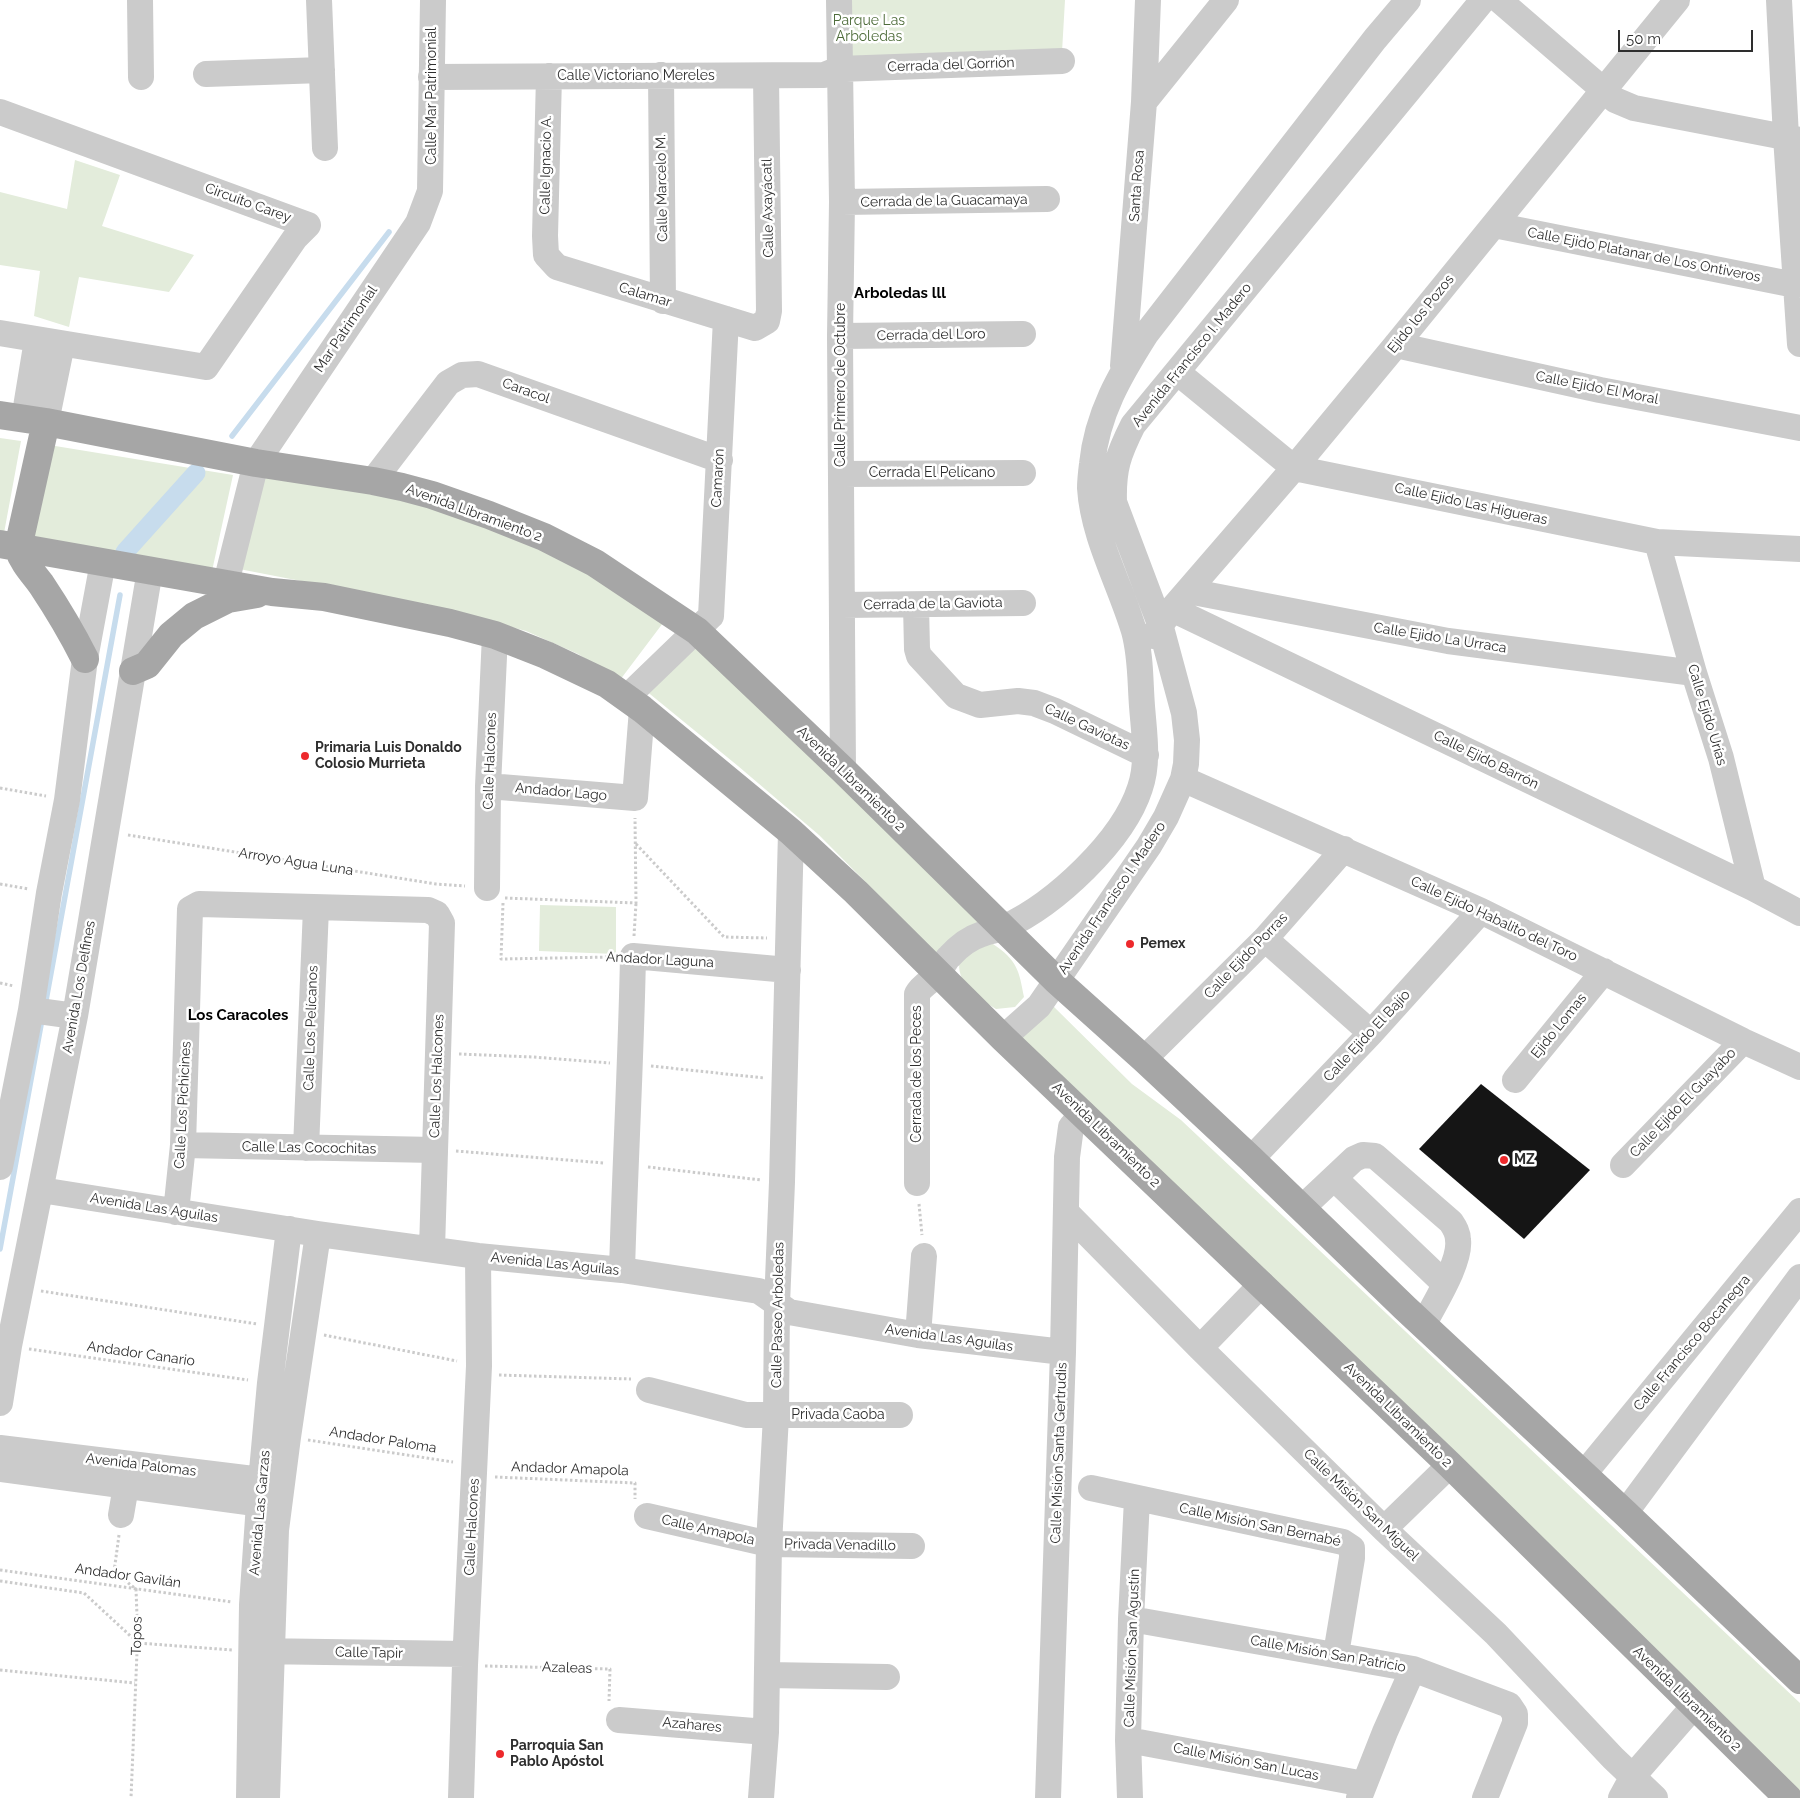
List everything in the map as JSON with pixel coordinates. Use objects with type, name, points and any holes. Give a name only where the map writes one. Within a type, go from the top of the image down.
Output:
[{"type":"main road","name":"Avenida Libramiento 2","points":[[23,419],[256,463],[373,481],[432,495],[544,537],[595,563],[697,631],[843,770],[1056,980],[1144,1058],[1405,1308],[1625,1513],[1800,1680]]},
{"type":"main road","points":[[23,419],[9,546],[40,584],[72,633],[85,659]]},
{"type":"main road","name":"Avenida Libramiento 2","points":[[9,546],[272,592],[324,596],[442,621],[495,635],[546,655],[607,684],[791,832],[856,892],[1003,1038],[1450,1465],[1788,1798]]},
{"type":"main road","points":[[133,671],[147,664],[171,635],[194,616],[228,599],[272,592]]},
{"type":"street","points":[[140,0],[141,77]]},
{"type":"street","points":[[320,0],[326,148]]},
{"type":"street","name":"Calle Mar Patrimonial","points":[[430,191],[433,0]]},
{"type":"street","name":"Calle Primero de Octubre","points":[[839,0],[842,202],[840,336],[843,770]]},
{"type":"street","name":"Santa Rosa","points":[[1123,371],[1144,102],[1148,0]]},
{"type":"street","points":[[1144,102],[1226,0]]},
{"type":"street","points":[[938,975],[948,957],[963,943],[980,935],[1004,928],[1040,907],[1066,885],[1092,862],[1119,829],[1134,804],[1141,786],[1146,755],[1142,679],[1134,632],[1093,514],[1090,486],[1099,422],[1123,371],[1146,334],[1375,39],[1408,0]]},
{"type":"street","name":"Avenida Francisco I. Madero","points":[[1056,980],[1149,846],[1166,817],[1183,779],[1186,764],[1187,740],[1173,608],[1114,502],[1114,482],[1119,454],[1133,426],[1483,0]]},
{"type":"street","points":[[1499,0],[1615,100],[1634,108],[1793,139]]},
{"type":"street","name":"Ejido los Pozos","points":[[1139,657],[1173,608],[1396,346],[1677,0]]},
{"type":"street","points":[[1780,0],[1793,139],[1795,285],[1800,344]]},
{"type":"street","name":"Cerrada del Gorrión","points":[[840,69],[1062,61]]},
{"type":"street","name":"Calle Victoriano Mereles","points":[[431,77],[824,75],[840,69]]},
{"type":"street","points":[[206,74],[322,70]]},
{"type":"street","name":"Calle Marcelo M.","points":[[661,75],[663,301]]},
{"type":"street","name":"Calle Ignacio A.","points":[[546,254],[544,236],[549,76]]},
{"type":"street","name":"Calle Axayácatl","points":[[738,323],[755,328],[767,321],[769,311],[766,76]]},
{"type":"street","name":"Circuito Carey","points":[[0,112],[308,225],[295,238],[206,367],[0,333]]},
{"type":"street","name":"Mar Patrimonial","points":[[256,463],[418,223],[430,191]]},
{"type":"street","name":"Cerrada de la Guacamaya","points":[[842,202],[1047,199]]},
{"type":"street","name":"Calle Ejido Platanar de Los Ontiveros","points":[[1494,225],[1795,285]]},
{"type":"street","name":"Calamar","points":[[546,254],[557,267],[738,323]]},
{"type":"street","name":"Camarón","points":[[697,631],[711,616],[720,460],[738,323]]},
{"type":"street","name":"Cerrada del Loro","points":[[840,336],[1022,334]]},
{"type":"street","points":[[23,419],[50,342]]},
{"type":"street","name":"Calle Ejido El Moral","points":[[1396,346],[1600,390],[1800,428]]},
{"type":"street","name":"Calle Ejido Las Higueras","points":[[1177,372],[1294,468],[1657,542],[1800,549]]},
{"type":"street","name":"Caracol","points":[[373,481],[448,383],[462,375],[478,374],[720,460]]},
{"type":"street","points":[[226,583],[256,463]]},
{"type":"street","name":"Cerrada El Pelícano","points":[[841,474],[1023,473]]},
{"type":"street","name":"Calle Ejido Urías","points":[[1657,542],[1694,673],[1721,758],[1753,888]]},
{"type":"street","points":[[0,1167],[31,1010],[49,893],[67,800],[85,659],[104,562]]},
{"type":"street","name":"Avenida Los Delfines","points":[[0,1402],[20,1288],[75,1016],[150,570]]},
{"type":"street","name":"Cerrada de la Gaviota","points":[[842,605],[1023,603]]},
{"type":"street","name":"Calle Gaviotas","points":[[916,605],[917,649],[919,656],[956,696],[980,705],[1018,701],[1034,703],[1055,711],[1146,755]]},
{"type":"street","name":"Calle Ejido La Urraca","points":[[1173,608],[1694,673]]},
{"type":"street","name":"Calle Ejido Barrón","points":[[1173,608],[1753,888],[1800,913]]},
{"type":"street","points":[[635,798],[634,704],[697,631]]},
{"type":"street","name":"Calle Halcones","points":[[487,888],[488,786],[495,635]]},
{"type":"street","name":"Calle Ejido Habalito del Toro","points":[[1183,779],[1481,911],[1743,1041],[1800,1067]]},
{"type":"street","name":"Andador Lago","points":[[488,786],[635,798]]},
{"type":"street","name":"Calle Paseo Arboledas","points":[[761,1798],[766,1732],[769,1544],[776,1416],[777,1304],[791,832]]},
{"type":"street","name":"Calle Ejido Porras","points":[[1144,1058],[1265,939],[1344,849]]},
{"type":"street","name":"Calle Los Pichicines","points":[[176,1212],[183,1146],[190,909],[199,904],[316,908]]},
{"type":"street","name":"Calle Los Halcones","points":[[316,908],[428,910],[437,914],[442,923],[432,1249]]},
{"type":"street","name":"Calle Los Pelícanos","points":[[306,1148],[316,908]]},
{"type":"street","name":"Calle Ejido El Bajío","points":[[1251,1159],[1371,1032],[1481,911]]},
{"type":"street","points":[[1265,939],[1371,1032]]},
{"type":"street","points":[[622,1270],[633,956]]},
{"type":"street","name":"Andador Laguna","points":[[633,956],[788,970]]},
{"type":"street","name":"Ejido Lomas","points":[[1515,1080],[1604,971]]},
{"type":"street","name":"Cerrada de los Peces","points":[[917,1183],[917,994],[921,987],[938,975]]},
{"type":"street","points":[[1003,1038],[1039,1006],[1056,980]]},
{"type":"street","points":[[31,1010],[75,1016]]},
{"type":"street","name":"Calle Ejido El Guayabo","points":[[1623,1165],[1743,1041]]},
{"type":"street","name":"Calle Misión Santa Gertrudis","points":[[1048,1798],[1067,1157],[1071,1127],[1083,1113]]},
{"type":"street","name":"Calle Las Cocochitas","points":[[183,1146],[435,1150]]},
{"type":"street","points":[[1302,1208],[1354,1159],[1362,1155],[1375,1156],[1450,1222],[1455,1229],[1458,1250],[1445,1284],[1424,1324]]},
{"type":"street","points":[[1334,1178],[1445,1284]]},
{"type":"street","name":"Avenida Las Aguilas","points":[[41,1190],[318,1234],[478,1256],[622,1270],[759,1291],[789,1312],[918,1335],[1062,1352]]},
{"type":"street","name":"Calle Francisco Bocanegra","points":[[1583,1475],[1800,1211]]},
{"type":"street","name":"Calle Misión San Miguel","points":[[1066,1212],[1200,1348],[1384,1529],[1496,1634],[1613,1758],[1627,1787],[1655,1798]]},
{"type":"street","name":"Avenida Las Garzas","points":[[249,1798],[262,1651],[276,1530],[271,1493],[270,1383],[289,1229]]},
{"type":"street","name":"Avenida Las Garzas","points":[[268,1798],[262,1651],[252,1605],[271,1493],[288,1437],[318,1234]]},
{"type":"street","points":[[1770,1248],[1800,1244]]},
{"type":"street","name":"Calle Halcones","points":[[461,1798],[465,1660],[480,1366],[478,1256]]},
{"type":"street","points":[[918,1335],[924,1256]]},
{"type":"street","points":[[1625,1513],[1800,1277]]},
{"type":"street","points":[[1200,1348],[1262,1284]]},
{"type":"street","name":"Privada Caoba","points":[[649,1390],[746,1415],[900,1415]]},
{"type":"street","name":"Avenida Palomas","points":[[0,1448],[271,1493]]},
{"type":"street","points":[[1384,1529],[1450,1465]]},
{"type":"street","name":"Avenida Palomas","points":[[0,1469],[126,1486],[271,1493]]},
{"type":"street","points":[[121,1515],[126,1486]]},
{"type":"street","name":"Calle Misión San Bernabé","points":[[1091,1488],[1343,1542],[1352,1548],[1336,1654]]},
{"type":"street","name":"Calle Misión San Agustín","points":[[1130,1798],[1128,1740],[1131,1619],[1137,1499]]},
{"type":"street","name":"Calle Amapola","points":[[641,1508],[769,1544]]},
{"type":"street","name":"Privada Venadillo","points":[[769,1544],[912,1546]]},
{"type":"street","name":"Calle Misión San Patricio","points":[[1131,1619],[1413,1669],[1509,1705],[1515,1714],[1515,1723],[1485,1798]]},
{"type":"street","name":"Calle Tapir","points":[[262,1651],[465,1660]]},
{"type":"street","points":[[1361,1791],[1413,1669]]},
{"type":"street","points":[[767,1675],[887,1678]]},
{"type":"street","points":[[1627,1787],[1694,1706]]},
{"type":"street","name":"Azahares","points":[[618,1720],[766,1732]]},
{"type":"street","name":"Calle Misión San Lucas","points":[[1128,1740],[1361,1791]]},
{"type":"path","points":[[0,788],[67,800]]},
{"type":"path","points":[[633,956],[636,903],[635,798]]},
{"type":"path","name":"Arroyo Agua Luna","points":[[105,832],[436,884],[487,888]]},
{"type":"path","name":"Andador Laguna","points":[[635,843],[724,937],[788,939]]},
{"type":"path","points":[[0,884],[49,893]]},
{"type":"path","name":"Andador Laguna","points":[[633,956],[501,959],[503,898],[636,903]]},
{"type":"path","points":[[917,1183],[924,1256]]},
{"type":"path","points":[[20,1288],[277,1327]]},
{"type":"path","name":"Andador Canario","points":[[9,1346],[270,1383]]},
{"type":"path","name":"Andador Paloma","points":[[288,1437],[476,1465]]},
{"type":"path","name":"Andador Amapola","points":[[476,1465],[484,1466],[493,1477],[636,1482],[641,1508]]},
{"type":"path","points":[[121,1515],[114,1572],[136,1589]]},
{"type":"path","name":"Andador Gavilán","points":[[0,1570],[252,1605]]},
{"type":"path","name":"Andador Gavilán","points":[[0,1581],[84,1593],[138,1643]]},
{"type":"path","name":"Topos","points":[[130,1798],[138,1643],[136,1589]]},
{"type":"path","points":[[138,1643],[262,1651]]},
{"type":"path","name":"Azaleas","points":[[465,1660],[610,1670],[608,1719],[618,1720]]},
{"type":"path","points":[[0,1670],[135,1683]]},
{"type":"green space","name":"Parque Las Arboledas","points":[[839,0],[1065,0],[1062,52],[839,59]]},
{"type":"green space","points":[[75,160],[120,175],[102,226],[194,255],[169,292],[79,277],[69,327],[34,316],[40,271],[0,265],[0,192],[67,209]]},
{"type":"green space","points":[[0,438],[21,441],[4,533],[0,533]]},
{"type":"green space","points":[[43,444],[233,475],[212,571],[28,537]]},
{"type":"green space","points":[[256,473],[442,507],[546,545],[666,619],[620,680],[578,654],[526,631],[440,608],[234,568]]},
{"type":"green space","points":[[697,647],[988,927],[939,956],[819,835],[645,690]]},
{"type":"green space","points":[[540,905],[616,907],[616,954],[539,951]]},
{"type":"green space","points":[[993,944],[1007,955],[1016,966],[1024,997],[1015,1007],[996,1009],[976,995],[961,976],[959,968],[960,959],[969,946]]},
{"type":"green space","points":[[1051,1004],[1132,1084],[1181,1120],[1800,1703],[1800,1797],[1021,1038]]},
{"type":"building","name":"MZ","points":[[1481,1084],[1590,1170],[1524,1239],[1419,1149]]},
{"type":"waterway","points":[[232,436],[389,232]]},
{"type":"waterway","points":[[125,552],[196,473]]},
{"type":"waterway","points":[[45,1006],[120,595]]},
{"type":"waterway","points":[[0,1249],[41,1025]]},
{"type":"place","name":"Primaria Luis Donaldo Colosio Murrieta","points":[[305,756]]},
{"type":"place","name":"Pemex","points":[[1130,944]]},
{"type":"place","name":"MZ","points":[[1504,1160]]},
{"type":"place","name":"Parroquia San Pablo Apóstol","points":[[500,1754]]},
{"type":"district","name":"Arboledas lll","points":[[900,293]]},
{"type":"district","name":"Los Caracoles","points":[[238,1015]]}]
